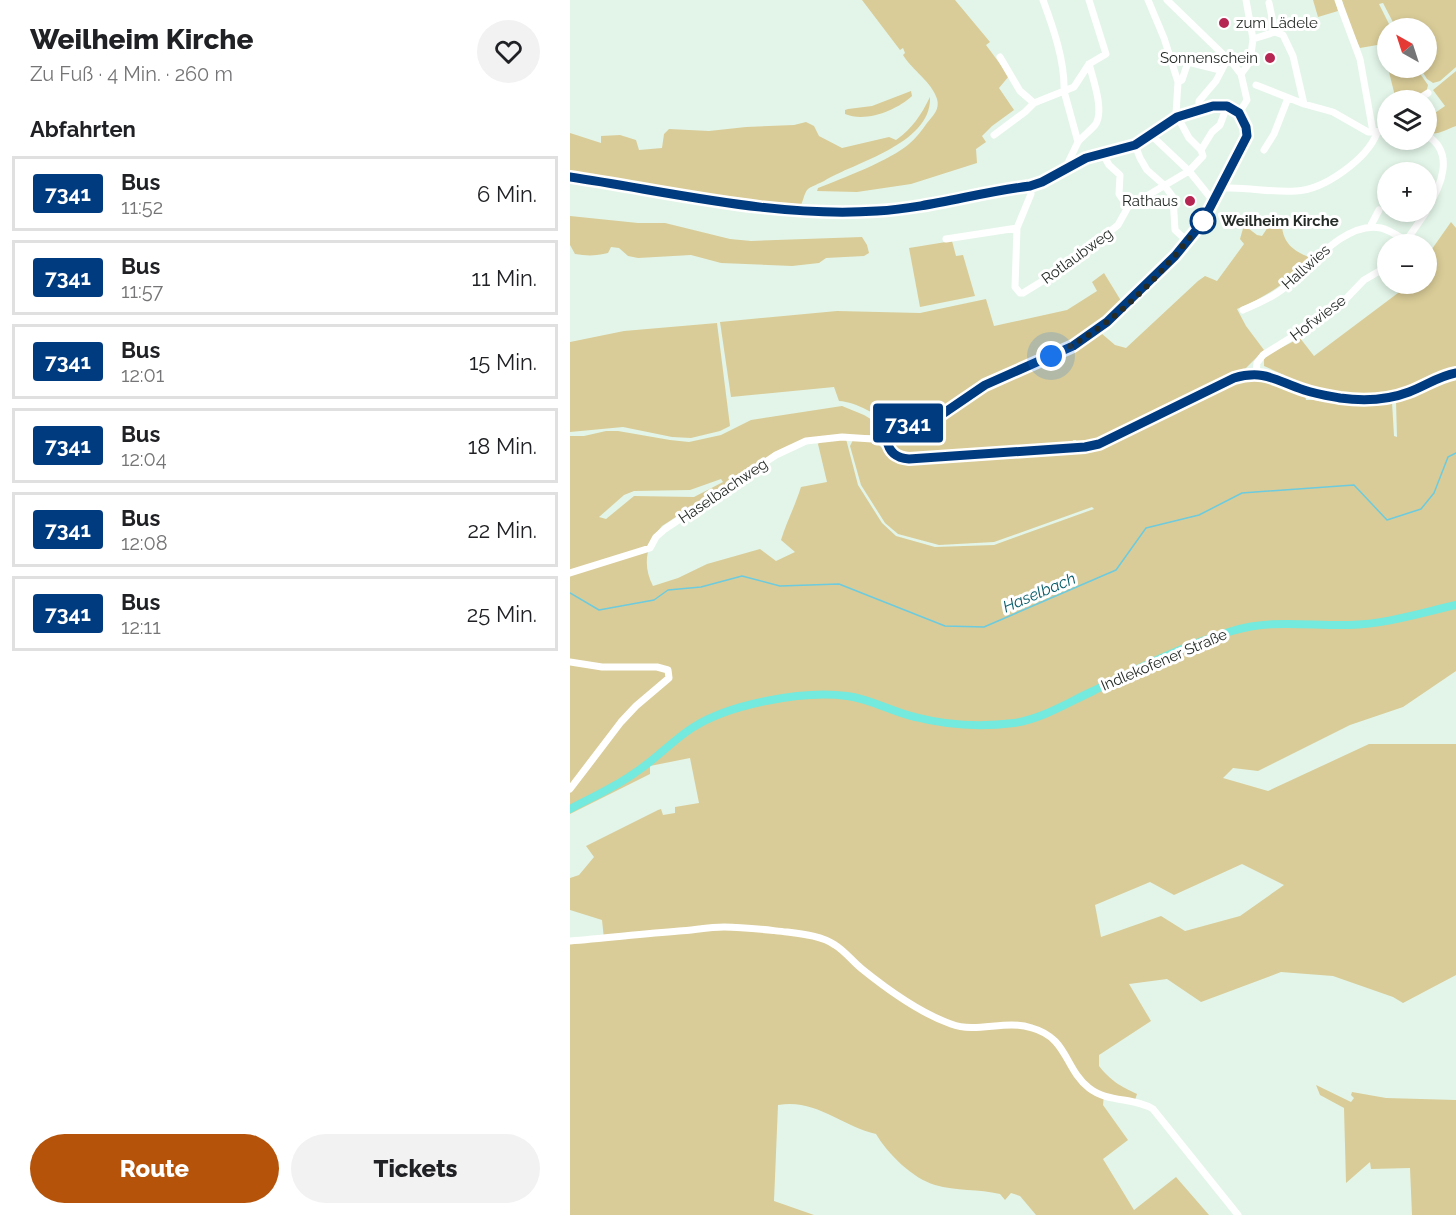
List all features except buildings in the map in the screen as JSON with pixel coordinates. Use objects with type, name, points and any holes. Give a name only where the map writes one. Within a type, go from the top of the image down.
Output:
[{"type":"main road","name":"Indlekofener Straße","points":[[570,809],[635,773],[694,727],[717,716],[775,700],[805,696],[849,696],[878,703],[913,717],[949,723],[1014,723],[1035,717],[1141,667],[1212,638],[1251,626],[1284,623],[1348,625],[1382,622],[1456,604]]},
{"type":"street","points":[[1043,0],[1059,53],[1064,91],[1078,142]]},
{"type":"street","points":[[994,135],[1034,103],[1074,87],[1089,64],[1106,54],[1089,0]]},
{"type":"street","points":[[1148,0],[1164,38],[1178,82],[1177,117],[1192,143],[1201,150],[1203,156],[1190,171]]},
{"type":"street","points":[[1167,0],[1228,58],[1241,74],[1246,100],[1239,113]]},
{"type":"street","points":[[1241,74],[1250,62],[1252,39],[1246,0]]},
{"type":"street","points":[[1221,186],[1299,191],[1316,185],[1350,167],[1362,157],[1375,133],[1360,59],[1338,0]]},
{"type":"street","points":[[1269,3],[1275,32]]},
{"type":"street","points":[[1252,39],[1275,32],[1283,35],[1293,56],[1304,104]]},
{"type":"street","points":[[1000,57],[1020,91],[1034,103]]},
{"type":"street","points":[[1199,110],[1198,101],[1216,81],[1228,58]]},
{"type":"street","points":[[1178,82],[1182,80],[1188,62],[1220,70]]},
{"type":"street","points":[[1066,168],[1078,142],[1098,120],[1097,92],[1089,64]]},
{"type":"street","points":[[1256,85],[1304,104],[1333,112],[1368,132],[1375,133]]},
{"type":"street","points":[[1264,150],[1274,134],[1288,98]]},
{"type":"street","points":[[570,177],[805,211],[879,211],[1030,186],[1086,158],[1135,145],[1177,117],[1221,104],[1239,113],[1246,127],[1247,136],[1202,223],[1175,256],[1107,322],[1089,336],[1059,353],[985,385],[941,415],[892,428],[887,440],[894,455],[901,459],[909,459],[1085,447],[1099,444],[1234,378],[1256,374],[1272,376],[1306,391],[1368,400],[1393,397],[1439,378],[1456,374]]},
{"type":"street","points":[[1201,150],[1212,132],[1220,125],[1227,106]]},
{"type":"street","points":[[1151,135],[1190,171],[1214,202]]},
{"type":"street","points":[[1135,145],[1147,170],[1164,185],[1173,197],[1174,230],[1187,241]]},
{"type":"street","points":[[1437,146],[1444,161],[1442,182],[1437,191]]},
{"type":"street","points":[[1103,154],[1109,165],[1120,176],[1119,194],[1128,207]]},
{"type":"street","name":"Rotlaubweg","points":[[1030,186],[1030,194],[1017,228],[1015,287],[1020,293],[1067,266],[1091,248],[1118,225],[1128,207],[1190,171]]},
{"type":"street","points":[[1377,214],[1370,227],[1379,227],[1390,234]]},
{"type":"street","name":"Hallwies","points":[[1242,310],[1264,301],[1283,289],[1333,243],[1348,234],[1370,227]]},
{"type":"street","points":[[946,239],[1017,228]]},
{"type":"street","name":"Hofwiese","points":[[1256,374],[1257,363],[1263,355],[1340,305],[1364,280],[1377,272]]},
{"type":"street","name":"Haselbachweg","points":[[570,573],[650,548],[656,537],[665,530],[776,455],[806,441],[842,437],[887,440]]},
{"type":"street","points":[[570,662],[602,667],[657,667],[668,670],[669,674],[669,678],[621,722],[570,789]]},
{"type":"street","points":[[570,941],[724,927],[772,930],[818,938],[836,945],[861,969],[917,1007],[952,1024],[966,1028],[1018,1024],[1051,1036],[1065,1053],[1078,1077],[1089,1088],[1103,1096],[1143,1103],[1153,1109],[1238,1215]]},
{"type":"shaded area","points":[[862,0],[955,0],[990,42],[986,45],[1009,76],[999,88],[1014,110],[982,136],[986,142],[976,149],[977,163],[911,184],[857,192],[817,191],[818,188],[865,169],[901,150],[919,134],[938,106],[934,93],[903,55],[905,53],[903,48],[900,50]]},
{"type":"shaded area","points":[[1313,0],[1335,0],[1338,11],[1318,17]]},
{"type":"shaded area","points":[[1342,0],[1456,0],[1456,67],[1440,81],[1433,83],[1426,78],[1437,78],[1437,18],[1391,18],[1383,3],[1379,4],[1386,18],[1377,18],[1377,45],[1360,48],[1342,9],[1344,8]]},
{"type":"shaded area","points":[[1456,71],[1456,126],[1437,133],[1437,111],[1445,106],[1437,95],[1437,90],[1433,90]]},
{"type":"shaded area","points":[[1390,78],[1423,78],[1428,85],[1427,90],[1394,90]]},
{"type":"shaded area","points":[[911,91],[912,96],[906,101],[881,114],[862,117],[845,114],[845,110],[872,106]]},
{"type":"shaded area","points":[[930,97],[927,113],[919,127],[906,139],[889,150],[809,189],[800,207],[728,199],[570,174],[570,133],[601,143],[601,136],[620,135],[636,140],[639,150],[662,148],[664,134],[669,129],[709,131],[794,125],[806,122],[814,126],[819,136],[842,148],[889,137],[896,140],[916,121]]},
{"type":"shaded area","points":[[570,216],[638,223],[665,223],[730,239],[751,241],[862,237],[869,253],[864,256],[826,258],[819,263],[792,266],[721,263],[691,255],[638,258],[628,256],[619,248],[611,247],[608,253],[579,255],[575,254],[570,245]]},
{"type":"shaded area","points":[[1451,222],[1456,228],[1456,370],[1392,395],[1367,398],[1340,397],[1306,388],[1287,381],[1284,375],[1264,366],[1264,359],[1269,354],[1300,338],[1314,356],[1397,294],[1437,294],[1437,242]]},
{"type":"shaded area","points":[[1276,223],[1282,226],[1285,238],[1291,247],[1312,258],[1277,288],[1237,309],[1246,326],[1264,350],[1245,369],[1097,442],[1078,446],[1076,440],[1073,440],[1072,447],[913,456],[901,456],[891,449],[890,438],[893,432],[900,428],[928,424],[945,417],[988,388],[1077,350],[1101,333],[1115,345],[1126,348],[1198,281],[1205,276],[1217,281],[1244,244],[1240,239],[1244,225],[1262,236],[1270,224]]},
{"type":"shaded area","points":[[952,241],[956,256],[963,255],[975,296],[920,307],[909,248]]},
{"type":"shaded area","points":[[1104,273],[1123,304],[1080,339],[981,385],[937,413],[902,421],[892,426],[860,406],[839,401],[834,387],[731,397],[720,322],[837,311],[920,313],[986,299],[994,326],[1067,310],[1097,291],[1092,282]]},
{"type":"shaded area","points":[[717,323],[730,426],[720,431],[691,438],[672,437],[623,427],[570,432],[570,342],[624,331]]},
{"type":"shaded area","points":[[1243,378],[1272,378],[1305,394],[1306,400],[1314,400],[1318,397],[1341,402],[1392,402],[1394,436],[1397,437],[1396,401],[1456,378],[1456,671],[1403,707],[1350,725],[1258,771],[1233,768],[1223,778],[1268,791],[1369,744],[1456,744],[1456,975],[1403,1003],[1393,997],[1333,976],[1281,972],[1201,1002],[1167,979],[1129,984],[1151,1021],[1099,1055],[1099,1066],[1108,1076],[1137,1094],[1135,1100],[1104,1094],[1103,1105],[1128,1140],[1103,1159],[1134,1210],[1176,1177],[1209,1215],[1036,1215],[1020,1196],[1011,1193],[1005,1200],[1000,1194],[943,1187],[926,1182],[901,1164],[876,1134],[816,1109],[791,1104],[778,1105],[774,1201],[814,1215],[570,1215],[570,942],[604,939],[602,920],[570,910],[570,878],[579,875],[594,857],[586,846],[658,810],[661,809],[663,815],[675,813],[675,807],[699,803],[690,758],[650,766],[650,774],[570,814],[570,436],[618,431],[689,442],[721,435],[751,420],[842,406],[884,427],[885,430],[873,435],[817,437],[774,453],[662,526],[652,540],[647,555],[648,570],[653,586],[678,578],[707,564],[760,549],[776,561],[795,552],[781,540],[801,487],[827,482],[818,444],[820,441],[846,439],[858,485],[882,523],[896,536],[935,547],[994,545],[1094,509],[1092,507],[994,542],[939,545],[898,534],[885,523],[861,485],[850,446],[854,438],[875,441],[891,457],[906,463],[1079,452],[1100,447]],"holes":[[[721,479],[723,482],[694,497],[634,496],[606,519],[599,517],[624,495],[634,491],[690,490]],[[1242,864],[1284,885],[1240,916],[1185,931],[1161,916],[1101,937],[1095,905],[1150,882],[1174,895]]]},
{"type":"shaded area","points":[[1316,1085],[1351,1102],[1354,1098],[1351,1095],[1352,1092],[1386,1098],[1456,1100],[1456,1215],[1412,1215],[1410,1168],[1371,1169],[1370,1162],[1346,1183],[1344,1108],[1320,1095]]},
{"type":"waterway","name":"Haselbach","points":[[570,593],[599,610],[654,600],[668,590],[701,587],[742,576],[780,586],[839,584],[945,626],[984,627],[1116,570],[1146,528],[1199,515],[1242,493],[1354,485],[1387,520],[1421,509],[1434,493],[1448,457],[1456,453]]},
{"type":"bus line","name":"7341","points":[[570,177],[767,207],[805,211],[879,211],[1030,186],[1086,158],[1135,145],[1177,117],[1221,104],[1239,113],[1246,127],[1247,136],[1208,214],[1175,256],[1107,322],[1082,341],[985,385],[941,415],[892,428],[887,440],[894,455],[901,459],[909,459],[1027,452],[1099,444],[1244,375],[1272,376],[1306,391],[1368,400],[1410,392],[1439,378],[1456,373]]},
{"type":"place","name":"zum Lädele","points":[[1224,23]]},
{"type":"place","name":"Sonnenschein","points":[[1270,58]]},
{"type":"place","name":"Rathaus","points":[[1190,201]]},
{"type":"place","name":"Weilheim Kirche","points":[[1203,221]]},
{"type":"route","points":[[1051,356],[1082,341],[1107,322],[1175,256],[1203,221]]}]
